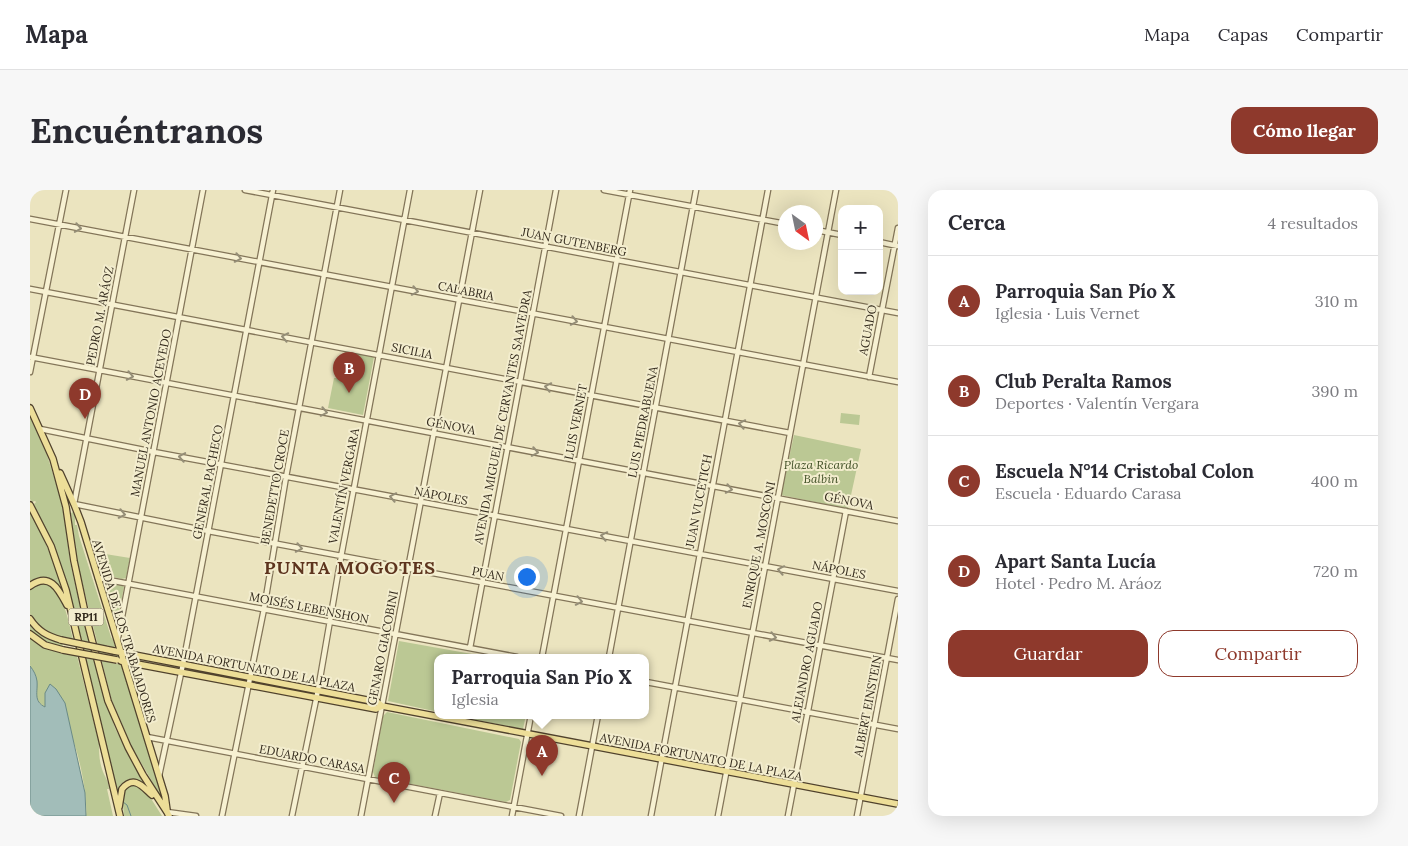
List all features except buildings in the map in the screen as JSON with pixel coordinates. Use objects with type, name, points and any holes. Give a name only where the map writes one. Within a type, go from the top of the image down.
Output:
[{"type":"main road","name":"AVENIDA DE LOS TRABAJADORES","points":[[30,408],[74,504],[165,796],[168,814]]},
{"type":"main road","name":"AVENIDA DE LOS TRABAJADORES","points":[[53,459],[66,507],[74,561],[84,608],[104,687],[128,747],[168,814]]},
{"type":"main road","name":"RP11","points":[[30,505],[44,532],[66,590],[119,815]]},
{"type":"main road","points":[[30,586],[39,581],[46,581],[52,584],[59,591],[70,612]]},
{"type":"main road","name":"AVENIDA FORTUNATO DE LA PLAZA","points":[[30,619],[40,631],[61,640],[377,702],[382,706],[434,716]]},
{"type":"main road","name":"AVENIDA FORTUNATO DE LA PLAZA","points":[[30,634],[45,645],[63,650],[376,709],[382,706]]},
{"type":"main road","name":"AVENIDA FORTUNATO DE LA PLAZA","points":[[449,719],[898,804]]},
{"type":"main road","points":[[119,815],[122,789],[130,782],[140,784],[158,799]]},
{"type":"street","points":[[30,372],[31,358],[66,190]]},
{"type":"street","name":"PEDRO M. ARÁOZ","points":[[74,504],[134,190]]},
{"type":"street","name":"MANUEL ANTONIO ACEVEDO","points":[[117,640],[203,190]]},
{"type":"street","name":"JUAN GUTENBERG","points":[[245,190],[272,192],[336,207],[898,313]]},
{"type":"street","name":"BENEDETTO CROCE","points":[[222,816],[264,609],[286,477],[340,190]]},
{"type":"street","name":"VALENTÍN VERGARA","points":[[292,816],[318,690],[341,556],[410,190]]},
{"type":"street","name":"GENARO GIACOBINI","points":[[361,816],[480,190]]},
{"type":"street","name":"AVENIDA MIGUEL DE CERVANTES SAAVEDRA","points":[[470,648],[556,190]]},
{"type":"street","points":[[604,190],[630,192],[693,207],[778,223]]},
{"type":"street","name":"LUIS PIEDRABUENA","points":[[610,654],[696,190]]},
{"type":"street","name":"JUAN VUCETICH","points":[[651,816],[768,190]]},
{"type":"street","name":"ENRIQUE A. MOSCONI","points":[[718,816],[728,772],[752,633],[836,190]]},
{"type":"street","name":"GENERAL PACHECO","points":[[159,777],[182,673],[272,192]]},
{"type":"street","name":"LUIS VERNET","points":[[543,654],[630,192]]},
{"type":"street","name":"CALABRIA","points":[[30,219],[898,382]]},
{"type":"street","name":"AGUADO","points":[[869,377],[898,228]]},
{"type":"street","points":[[823,231],[838,234]]},
{"type":"street","points":[[883,243],[896,245]]},
{"type":"street","name":"SICILIA","points":[[30,289],[790,433]]},
{"type":"street","name":"GÉNOVA","points":[[31,358],[898,520]]},
{"type":"street","name":"NÁPOLES","points":[[40,429],[898,592]]},
{"type":"street","name":"PUAN","points":[[74,504],[208,532],[898,660]]},
{"type":"street","name":"ALEJANDRO AGUADO","points":[[788,816],[846,511]]},
{"type":"street","name":"MOISÉS LEBENSHON","points":[[98,578],[501,654]]},
{"type":"street","name":"ALBERT EINSTEIN","points":[[857,816],[898,599]]},
{"type":"street","points":[[649,683],[898,729]]},
{"type":"street","points":[[512,816],[530,719]]},
{"type":"street","points":[[579,816],[597,719]]},
{"type":"street","name":"EDUARDO CARASA","points":[[147,737],[561,816]]},
{"type":"street","points":[[436,816],[440,793]]},
{"type":"street","points":[[168,814],[196,816]]},
{"type":"green space","points":[[345,351],[374,357],[363,415],[328,408],[334,378],[340,378]]},
{"type":"green space","points":[[841,413],[860,415],[859,425],[840,423]]},
{"type":"green space","points":[[30,417],[47,455],[60,496],[70,562],[102,690],[115,728],[144,784],[136,780],[118,795],[69,590],[53,545],[33,505],[36,502],[32,502],[30,499]]},
{"type":"green space","name":"Plaza Ricardo Balbin","points":[[794,435],[861,449],[848,509],[781,495]]},
{"type":"green space","points":[[30,511],[49,551],[63,593],[54,582],[30,583]]},
{"type":"green space","points":[[73,512],[75,525],[77,525],[115,646],[114,648],[107,645],[109,653],[118,654],[119,658],[110,655],[111,663],[121,665],[165,804],[132,747],[111,698],[74,546],[71,513]]},
{"type":"green space","points":[[95,554],[130,558],[126,578],[122,579],[101,574]]},
{"type":"green space","points":[[106,582],[124,587],[117,621],[115,620],[104,584]]},
{"type":"green space","points":[[39,583],[46,583],[52,586],[57,592],[64,607],[73,639],[60,637],[46,631],[34,622],[30,613],[30,589]]},
{"type":"green space","points":[[30,623],[62,643],[63,647],[37,637],[30,631]]},
{"type":"green space","points":[[30,637],[47,649],[77,656],[99,743],[101,766],[108,783],[109,789],[107,789],[113,816],[86,816],[84,787],[74,743],[45,693],[45,707],[37,698],[36,677],[30,665]]},
{"type":"green space","points":[[399,641],[472,654],[434,654],[434,711],[388,701]]},
{"type":"green space","points":[[387,712],[519,739],[521,742],[510,800],[506,802],[375,777],[373,772],[383,716]]},
{"type":"green space","points":[[472,719],[525,719],[523,729]]},
{"type":"green space","points":[[137,785],[150,797],[162,816],[124,816],[122,794],[127,786]]},
{"type":"water","points":[[30,666],[36,677],[37,699],[41,705],[45,707],[45,693],[50,684],[56,689],[65,703],[85,793],[86,816],[30,816]]},
{"type":"waterway","points":[[123,802],[127,805],[131,816]]},
{"type":"place","name":"Club Peralta Ramos","points":[[349,393]]},
{"type":"place","name":"Apart Santa Lucía","points":[[85,419]]},
{"type":"place","name":"Parroquia San Pío X","points":[[542,776]]},
{"type":"place","name":"Escuela N°14 Cristobal Colon","points":[[394,803]]},
{"type":"district","name":"PUNTA MOGOTES","points":[[350,568]]}]
